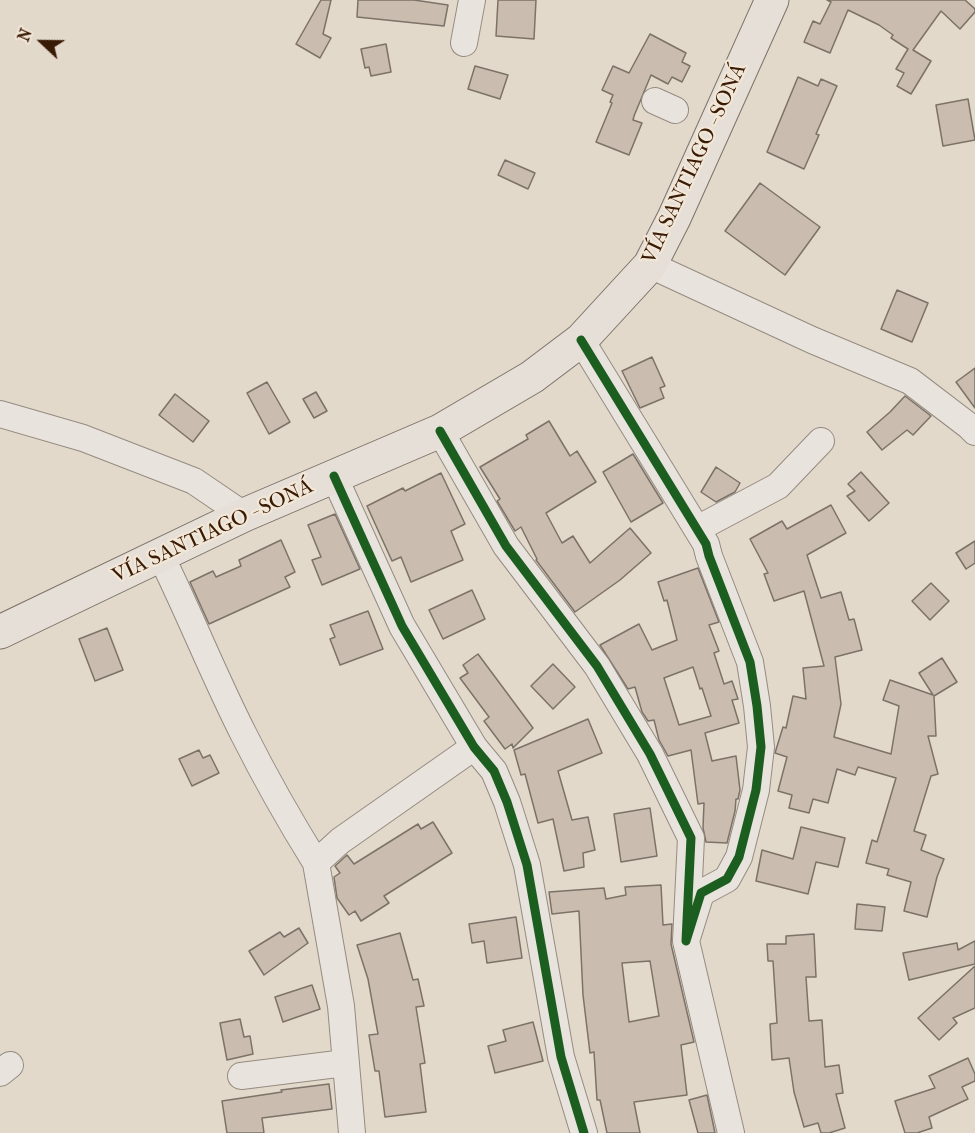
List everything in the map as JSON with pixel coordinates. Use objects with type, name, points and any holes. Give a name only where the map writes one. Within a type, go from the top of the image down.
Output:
[{"type":"main road","name":"VÍA SANTIAGO - SONÁ","points":[[0,632],[244,515],[440,430],[532,377],[581,340],[650,265],[674,218],[772,0]]},
{"type":"street","points":[[464,43],[472,0]]},
{"type":"street","points":[[650,265],[812,340],[910,381],[975,432]]},
{"type":"street","points":[[581,340],[706,544],[750,662],[761,747],[756,790],[739,857],[727,879],[701,893],[686,941]]},
{"type":"street","points":[[0,414],[83,438],[194,481],[244,515]]},
{"type":"street","points":[[440,430],[506,546],[597,666],[650,754],[691,838],[686,941],[731,1133]]},
{"type":"street","points":[[697,529],[778,486],[821,441]]},
{"type":"street","points":[[334,476],[402,626],[474,747],[494,771],[507,802],[527,865],[561,1057],[584,1133]]},
{"type":"street","points":[[161,556],[243,734],[285,814],[316,863],[341,1006],[352,1133]]},
{"type":"street","points":[[316,863],[340,841],[474,747]]},
{"type":"street","points":[[240,1076],[345,1063]]},
{"type":"building","points":[[321,0],[331,0],[323,34],[331,38],[320,58],[296,44]]},
{"type":"building","points":[[358,0],[414,0],[448,5],[444,26],[357,17]]},
{"type":"building","points":[[498,0],[536,0],[534,39],[496,36]]},
{"type":"building","points":[[827,0],[965,0],[975,9],[975,12],[960,29],[941,11],[913,50],[931,61],[911,94],[897,86],[904,73],[896,69],[908,49],[891,38],[893,35],[879,25],[848,10],[830,53],[804,42],[813,21],[820,24],[831,2]]},
{"type":"building","points":[[650,34],[686,53],[682,62],[690,66],[682,82],[672,77],[668,84],[651,75],[634,116],[633,120],[642,123],[629,155],[596,142],[613,95],[602,90],[613,66],[629,73]]},
{"type":"building","points":[[386,44],[391,72],[371,76],[369,67],[365,68],[361,49]]},
{"type":"building","points":[[475,66],[508,75],[500,99],[468,89]]},
{"type":"building","points":[[798,77],[818,86],[821,79],[837,86],[804,169],[767,152]]},
{"type":"building","points":[[968,99],[975,140],[943,146],[936,105]]},
{"type":"building","points":[[505,160],[535,173],[528,189],[498,175]]},
{"type":"building","points":[[760,183],[820,227],[785,275],[725,231]]},
{"type":"building","points":[[897,290],[928,303],[912,342],[881,329]]},
{"type":"building","points":[[652,357],[665,386],[660,388],[664,398],[640,408],[622,371]]},
{"type":"building","points":[[975,368],[975,408],[956,382]]},
{"type":"building","points":[[267,382],[290,422],[269,434],[247,393]]},
{"type":"building","points":[[316,392],[327,411],[314,418],[303,399]]},
{"type":"building","points":[[175,394],[209,421],[193,442],[159,415]]},
{"type":"building","points":[[905,396],[931,416],[913,435],[907,430],[882,450],[867,432]]},
{"type":"building","points":[[549,421],[570,456],[577,451],[596,482],[546,513],[562,543],[573,536],[590,563],[630,528],[651,553],[620,580],[575,612],[536,560],[521,527],[515,531],[497,501],[500,499],[480,467],[528,439],[526,435]]},
{"type":"building","points":[[633,454],[663,503],[631,522],[603,472]]},
{"type":"building","points":[[716,467],[740,483],[735,492],[716,502],[701,492]]},
{"type":"building","points":[[861,472],[889,503],[869,521],[847,496],[855,491],[848,484]]},
{"type":"building","points":[[441,473],[465,524],[451,531],[463,560],[411,582],[401,557],[392,561],[367,506]]},
{"type":"building","points":[[831,505],[846,533],[807,555],[821,598],[841,592],[849,620],[854,619],[862,650],[835,657],[841,704],[834,737],[891,754],[899,706],[883,700],[890,680],[933,695],[919,673],[942,658],[957,682],[934,696],[936,736],[928,736],[938,774],[931,776],[914,831],[926,835],[921,850],[944,859],[927,917],[904,911],[911,882],[887,875],[889,869],[866,863],[872,840],[877,842],[896,778],[858,767],[855,775],[837,769],[828,803],[813,799],[809,813],[789,808],[792,795],[778,791],[787,757],[775,753],[783,727],[786,728],[793,696],[806,699],[803,668],[824,666],[804,591],[774,601],[764,574],[768,573],[750,539],[782,521],[787,529]]},
{"type":"building","points":[[335,514],[360,569],[322,585],[312,560],[321,557],[308,525]]},
{"type":"building","points":[[281,540],[295,572],[285,577],[290,587],[209,624],[190,582],[213,571],[216,577],[241,566],[239,560]]},
{"type":"building","points":[[975,541],[975,563],[966,569],[956,553]]},
{"type":"building","points":[[698,568],[719,622],[709,625],[719,651],[714,653],[724,684],[732,681],[738,699],[732,700],[739,723],[705,733],[712,761],[736,756],[740,790],[727,843],[706,842],[703,828],[704,803],[698,804],[691,750],[668,756],[659,740],[654,720],[648,721],[642,712],[635,687],[628,689],[600,645],[639,624],[652,650],[677,640],[667,600],[664,601],[658,582]],"holes":[[[693,667],[700,689],[702,688],[711,716],[679,725],[664,678]]]},
{"type":"building","points":[[931,583],[949,601],[930,620],[912,601]]},
{"type":"building","points":[[472,590],[485,619],[443,639],[429,610]]},
{"type":"building","points":[[368,611],[383,649],[340,665],[330,639],[335,637],[330,625]]},
{"type":"building","points":[[107,628],[123,670],[95,681],[79,639]]},
{"type":"building","points":[[478,654],[533,728],[513,748],[512,744],[505,749],[484,721],[489,717],[460,678],[468,673],[463,665]]},
{"type":"building","points":[[553,664],[575,687],[553,709],[531,686]]},
{"type":"building","points":[[588,719],[602,753],[558,771],[572,820],[588,817],[595,850],[583,853],[584,867],[564,871],[553,819],[538,823],[525,774],[521,775],[514,750]]},
{"type":"building","points":[[199,750],[203,758],[210,755],[219,773],[192,786],[179,759]]},
{"type":"building","points":[[650,808],[657,856],[621,862],[614,814]]},
{"type":"building","points":[[433,822],[452,853],[384,896],[389,903],[361,921],[355,911],[349,915],[337,898],[334,877],[340,873],[335,866],[347,855],[354,864],[418,824],[421,829]]},
{"type":"building","points":[[801,827],[845,838],[838,867],[816,862],[808,894],[756,881],[762,850],[793,859]]},
{"type":"building","points":[[661,885],[663,925],[672,924],[671,944],[694,1042],[681,1045],[687,1095],[634,1102],[640,1133],[607,1133],[600,1100],[597,1100],[594,1052],[590,1053],[583,995],[579,911],[552,914],[549,892],[604,888],[606,899],[626,895],[625,887]],"holes":[[[650,961],[659,1016],[629,1022],[622,963]]]},
{"type":"building","points":[[857,904],[885,907],[882,931],[855,929]]},
{"type":"building","points":[[516,917],[522,958],[487,963],[484,941],[472,943],[469,924]]},
{"type":"building","points":[[299,928],[308,943],[264,975],[249,951],[280,932],[284,937]]},
{"type":"building","points":[[400,933],[413,980],[418,979],[424,1006],[416,1007],[425,1063],[420,1064],[426,1112],[385,1117],[379,1071],[375,1071],[369,1035],[378,1034],[368,979],[357,945]]},
{"type":"building","points":[[814,934],[816,977],[806,977],[809,1021],[822,1020],[825,1067],[839,1065],[843,1093],[836,1094],[845,1128],[829,1133],[821,1133],[818,1123],[804,1127],[794,1092],[789,1058],[772,1060],[770,1024],[777,1023],[773,961],[768,961],[767,944],[786,944],[786,936]]},
{"type":"building","points":[[975,941],[975,964],[909,980],[903,953],[957,943],[958,950]]},
{"type":"building","points":[[975,966],[975,1008],[953,1018],[957,1023],[939,1040],[918,1018]]},
{"type":"building","points":[[312,985],[320,1009],[283,1022],[275,997]]},
{"type":"building","points":[[240,1019],[244,1037],[250,1036],[253,1054],[227,1060],[220,1023]]},
{"type":"building","points":[[533,1022],[543,1061],[495,1073],[488,1046],[506,1041],[503,1030]]},
{"type":"building","points":[[968,1058],[975,1074],[975,1081],[962,1087],[968,1099],[929,1117],[932,1128],[917,1133],[905,1133],[895,1101],[935,1088],[929,1076]]},
{"type":"building","points":[[329,1084],[332,1109],[262,1118],[264,1133],[227,1133],[222,1101]]},
{"type":"building","points":[[707,1095],[715,1133],[698,1133],[689,1100]]},
{"type":"cycle path","points":[[440,431],[506,546],[597,666],[650,754],[691,838],[686,941],[701,893],[727,879],[739,857],[756,790],[761,747],[750,662],[706,544],[581,340]]},
{"type":"cycle path","points":[[334,476],[402,626],[474,747],[494,771],[507,802],[527,865],[561,1057],[584,1133]]}]
